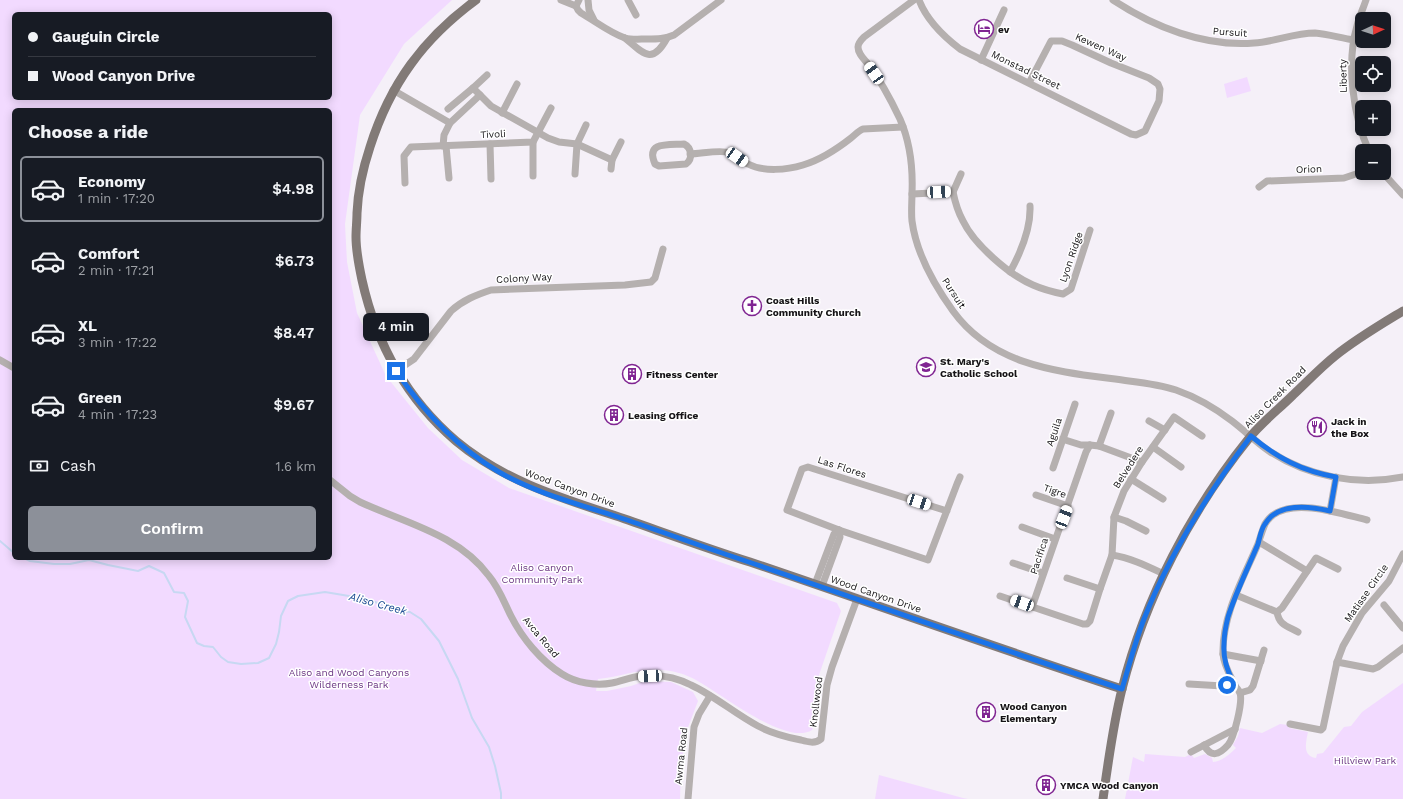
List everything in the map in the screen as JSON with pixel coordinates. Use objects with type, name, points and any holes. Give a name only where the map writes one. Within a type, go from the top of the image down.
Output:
[{"type":"main road","name":"Wood Canyon Drive","points":[[476,0],[445,25],[423,48],[393,90],[375,131],[367,157],[361,183],[358,206],[356,238],[359,263],[366,296],[375,326],[396,371],[420,404],[436,422],[456,441],[480,460],[536,489],[1122,689]]},
{"type":"main road","name":"Aliso Creek Road","points":[[1103,799],[1110,749],[1122,689],[1144,619],[1183,536],[1216,483],[1251,436],[1310,377],[1335,356],[1367,333],[1403,311]]},
{"type":"street","points":[[561,0],[578,3],[578,10],[581,13],[625,38],[646,54],[651,55],[656,53],[661,49],[667,38]]},
{"type":"street","points":[[588,0],[589,10],[594,20]]},
{"type":"street","points":[[628,0],[636,15]]},
{"type":"street","points":[[625,38],[667,38],[674,35],[721,0]]},
{"type":"street","name":"Pursuit","points":[[914,0],[864,37],[858,48],[860,54],[891,100],[903,127],[910,153],[912,173],[912,221],[923,260],[954,312],[972,332],[994,348],[1018,360],[1046,369],[1155,385],[1177,390],[1202,401],[1220,413],[1251,436],[1268,451],[1311,471],[1361,481],[1376,481],[1403,477]]},
{"type":"street","name":"Monstad Street","points":[[919,0],[926,14],[946,38],[960,49],[1131,134],[1141,134]]},
{"type":"street","name":"Pursuit","points":[[1113,0],[1129,11],[1168,29],[1210,41],[1254,43],[1315,33],[1354,40]]},
{"type":"street","name":"Liberty","points":[[1366,0],[1356,27],[1351,72],[1354,100],[1367,144]]},
{"type":"street","points":[[981,60],[1004,10]]},
{"type":"street","name":"Kewen Way","points":[[1029,83],[1051,41],[1062,41],[1154,80],[1160,89],[1159,101],[1145,131],[1141,134]]},
{"type":"street","points":[[448,109],[474,88],[487,75]]},
{"type":"street","points":[[502,113],[517,84]]},
{"type":"street","name":"Tivoli","points":[[474,88],[491,106],[539,133],[559,142],[577,144],[612,160]]},
{"type":"street","points":[[393,90],[450,123]]},
{"type":"street","points":[[449,178],[444,135],[450,123],[480,94]]},
{"type":"street","points":[[533,176],[533,142],[551,108]]},
{"type":"street","points":[[575,174],[577,144],[586,125]]},
{"type":"street","points":[[690,154],[730,152],[755,168],[790,168],[802,166],[819,159],[852,138],[858,131],[903,127]]},
{"type":"street","name":"Tivoli","points":[[405,183],[404,156],[411,147],[533,142]]},
{"type":"street","points":[[611,169],[612,160],[621,142]]},
{"type":"street","points":[[490,144],[491,179]]},
{"type":"street","points":[[684,144],[690,149],[690,154],[690,159],[686,164],[659,166],[655,164],[653,154],[654,148],[658,145],[684,144]]},
{"type":"street","points":[[912,194],[953,192],[961,174]]},
{"type":"street","name":"Orion","points":[[1259,187],[1267,180],[1344,178],[1355,174]]},
{"type":"street","points":[[1389,180],[1403,195]]},
{"type":"street","name":"Lyon Ridge","points":[[953,192],[957,208],[963,222],[972,237],[991,256],[1010,272],[1032,285],[1063,294],[1071,289],[1090,230]]},
{"type":"street","points":[[1010,272],[1024,242],[1031,216],[1030,206]]},
{"type":"street","name":"Colony Way","points":[[396,371],[414,360],[451,311],[473,296],[492,290],[625,285],[652,282],[655,278],[663,249]]},
{"type":"street","points":[[0,360],[12,367]]},
{"type":"street","name":"Aguila","points":[[1053,468],[1075,404]]},
{"type":"street","points":[[1100,446],[1112,413]]},
{"type":"street","name":"Belvedere","points":[[1032,607],[1083,624],[1087,624],[1090,621],[1112,555],[1114,518],[1124,491],[1131,479],[1174,417],[1202,436]]},
{"type":"street","points":[[1149,421],[1165,430]]},
{"type":"street","points":[[1062,439],[1081,445],[1100,446],[1142,462]]},
{"type":"street","name":"Pacifica","points":[[1032,607],[1086,452],[1090,445]]},
{"type":"street","points":[[1153,447],[1182,467]]},
{"type":"street","name":"Las Flores","points":[[947,511],[808,467],[802,469],[788,510],[839,530],[928,560],[947,511],[960,477]]},
{"type":"street","points":[[1330,511],[1336,477]]},
{"type":"street","points":[[1131,479],[1163,498]]},
{"type":"street","name":"Avca Road","points":[[332,482],[360,502],[429,530],[446,539],[475,560],[496,586],[511,617],[524,637],[544,660],[562,674],[576,680],[599,684],[612,683],[642,676],[668,677],[684,682],[710,696]]},
{"type":"street","name":"Tigre","points":[[1036,495],[1068,506]]},
{"type":"street","points":[[1204,745],[1208,752],[1215,754],[1229,744],[1235,729],[1240,706],[1240,693],[1227,670],[1224,654],[1224,642],[1228,619],[1236,595],[1259,542],[1265,524],[1273,515],[1285,509],[1311,508],[1367,520]]},
{"type":"street","points":[[1114,518],[1134,524],[1146,531]]},
{"type":"street","points":[[1022,527],[1055,539]]},
{"type":"street","points":[[818,585],[840,538],[839,530]]},
{"type":"street","points":[[1259,542],[1307,571]]},
{"type":"street","points":[[1112,555],[1137,561],[1164,574]]},
{"type":"street","name":"Matisse Circle","points":[[1290,724],[1321,730],[1323,728],[1337,662],[1342,646],[1362,612],[1388,581],[1402,557]]},
{"type":"street","points":[[1276,612],[1282,608],[1316,558],[1338,568]]},
{"type":"street","points":[[1013,563],[1044,573]]},
{"type":"street","points":[[1067,578],[1100,589]]},
{"type":"street","points":[[1236,595],[1276,612]]},
{"type":"street","points":[[1000,596],[1032,607]]},
{"type":"street","name":"Knollwood","points":[[710,696],[766,730],[792,738],[815,742],[821,738],[827,684],[857,599]]},
{"type":"street","points":[[1384,605],[1403,628]]},
{"type":"street","points":[[1276,612],[1280,623],[1298,632]]},
{"type":"street","points":[[1337,662],[1373,668],[1378,667],[1403,648]]},
{"type":"street","points":[[1240,693],[1250,690],[1253,686],[1264,650]]},
{"type":"street","points":[[1224,654],[1261,661]]},
{"type":"street","points":[[1189,684],[1223,686],[1233,682]]},
{"type":"street","name":"Awma Road","points":[[688,799],[694,727],[699,714],[710,696]]},
{"type":"street","points":[[1191,752],[1235,729]]},
{"type":"green space","points":[[0,0],[452,0],[404,44],[360,115],[345,224],[347,262],[357,313],[386,376],[428,428],[462,460],[509,488],[837,603],[841,611],[819,675],[816,691],[814,724],[812,730],[801,733],[787,731],[772,726],[699,682],[679,673],[648,670],[598,679],[596,691],[607,691],[631,686],[645,681],[671,682],[693,692],[698,701],[687,730],[681,766],[680,799],[0,799]]},
{"type":"green space","points":[[1247,77],[1251,91],[1227,98],[1224,84]]},
{"type":"green space","name":"Hillview Park","points":[[1403,683],[1403,799],[1125,799],[1133,757],[1144,762],[1145,754],[1185,757],[1191,754],[1194,758],[1205,754],[1212,758],[1213,762],[1225,757],[1236,748],[1233,745],[1240,728],[1262,733],[1280,724],[1288,725],[1289,728],[1308,732],[1306,744],[1307,752],[1312,757],[1316,758],[1317,754],[1323,753],[1344,727],[1351,726],[1362,712]]},
{"type":"green space","points":[[879,775],[963,798],[968,799],[875,799]]},
{"type":"waterway","name":"Aliso Creek","points":[[0,541],[12,551]]},
{"type":"waterway","name":"Aliso Creek","points":[[28,560],[54,564],[70,564],[89,560]]},
{"type":"waterway","name":"Aliso Creek","points":[[89,560],[138,571],[149,566],[164,573],[174,592],[184,593],[188,601],[185,617],[197,643],[204,646],[213,647],[221,657],[228,662],[241,664],[258,663],[269,658],[276,644],[281,616],[288,601],[298,596],[325,592],[367,599],[399,611],[410,612],[421,619],[439,641],[458,679],[472,718],[489,747],[495,766],[501,799]]},
{"type":"place","name":"ev","points":[[984,29]]},
{"type":"place","name":"Coast Hills Community Church","points":[[752,306]]},
{"type":"place","name":"St. Mary's Catholic School","points":[[926,367]]},
{"type":"place","name":"Fitness Center","points":[[632,374]]},
{"type":"place","name":"Leasing Office","points":[[614,415]]},
{"type":"place","name":"Jack in the Box","points":[[1317,427]]},
{"type":"place","name":"Wood Canyon Elementary","points":[[986,712]]},
{"type":"place","name":"YMCA Wood Canyon","points":[[1046,785]]},
{"type":"route","points":[[396,371],[420,404],[456,441],[480,460],[536,489],[1122,689],[1144,619],[1183,536],[1216,483],[1251,436],[1268,451],[1299,467],[1324,475],[1336,477],[1330,511],[1319,508],[1285,509],[1273,515],[1265,524],[1259,542],[1236,595],[1228,619],[1224,642],[1224,654],[1227,670],[1233,682],[1227,685]]},
{"type":"park label","name":"Aliso Canyon Community Park","points":[[542,572]]},
{"type":"park label","name":"Aliso and Wood Canyons Wilderness Park","points":[[349,678]]}]
